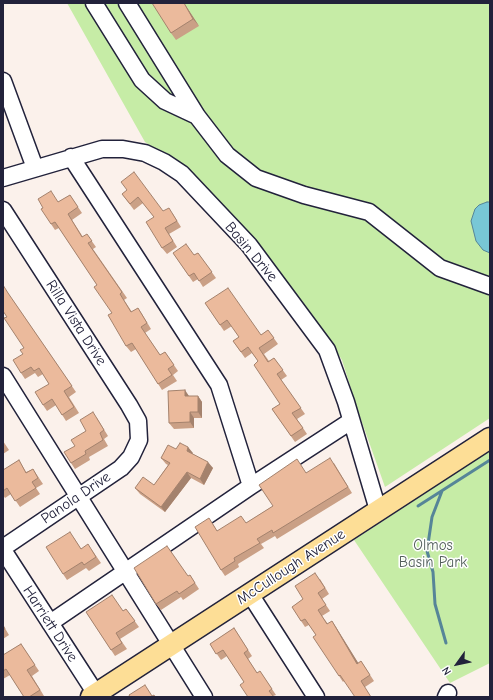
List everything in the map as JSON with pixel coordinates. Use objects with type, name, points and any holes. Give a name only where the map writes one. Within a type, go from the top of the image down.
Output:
[{"type":"main road","name":"McCullough Avenue","points":[[95,696],[172,644],[490,438]]},
{"type":"street","points":[[94,3],[142,80],[165,101],[197,116]]},
{"type":"street","points":[[127,3],[197,116],[227,155],[256,178],[304,195],[369,212],[440,268],[490,286]]},
{"type":"street","points":[[3,81],[35,168]]},
{"type":"street","name":"Basin Drive","points":[[3,178],[102,149],[123,149],[145,153],[164,162],[182,174],[249,246],[327,350],[346,402],[378,510]]},
{"type":"street","points":[[71,157],[219,385],[251,486]]},
{"type":"street","name":"Rilla Vista Drive","points":[[3,210],[129,405],[138,421],[139,440]]},
{"type":"street","points":[[3,376],[79,495],[204,697]]},
{"type":"street","points":[[50,623],[251,486],[351,421]]},
{"type":"street","name":"Panola Drive","points":[[3,549],[79,495],[121,468],[131,457],[139,440]]},
{"type":"street","name":"Harriett Drive","points":[[3,549],[95,696]]},
{"type":"street","points":[[250,594],[316,697]]},
{"type":"green space","points":[[67,3],[490,3],[490,418],[385,487],[358,411],[342,360],[311,313],[254,240],[194,175],[145,142]]},
{"type":"green space","name":"Olmos Basin Park","points":[[490,451],[490,663],[450,683],[354,540]]},
{"type":"water","points":[[490,202],[490,253],[483,250],[476,241],[471,221],[475,209],[479,205]]},
{"type":"building","points":[[152,3],[184,3],[193,19],[171,33]]},
{"type":"building","points":[[134,172],[163,211],[169,208],[177,221],[165,228],[173,241],[162,248],[146,222],[154,217],[138,197],[130,204],[122,194],[127,190],[121,182]]},
{"type":"building","points":[[51,191],[58,202],[70,195],[78,207],[68,214],[82,237],[87,234],[92,241],[88,243],[122,292],[120,294],[131,312],[138,308],[147,323],[141,327],[160,355],[165,352],[174,365],[168,369],[172,375],[158,384],[132,343],[126,346],[108,315],[112,313],[94,287],[97,285],[55,222],[51,224],[41,209],[43,208],[38,199]]},
{"type":"building","points":[[186,244],[194,255],[198,253],[212,272],[199,281],[194,273],[189,276],[173,253]]},
{"type":"building","points":[[3,285],[72,386],[64,391],[74,407],[62,415],[52,399],[43,405],[35,392],[49,384],[39,368],[34,371],[31,367],[21,373],[13,360],[23,354],[20,350],[24,348],[4,318],[7,317],[3,311]]},
{"type":"building","points":[[228,288],[261,335],[268,330],[274,338],[259,348],[268,362],[274,358],[283,370],[277,374],[301,408],[292,413],[303,428],[291,436],[272,409],[280,404],[254,365],[258,361],[248,347],[241,352],[233,341],[239,337],[227,320],[220,325],[205,303]]},
{"type":"building","points":[[185,390],[185,396],[198,396],[198,412],[190,412],[190,422],[169,423],[168,391]]},
{"type":"building","points":[[93,412],[104,430],[100,433],[103,440],[85,451],[86,454],[71,463],[64,452],[75,446],[71,440],[86,431],[80,420]]},
{"type":"building","points":[[180,443],[188,447],[187,451],[208,462],[200,479],[187,472],[161,507],[135,488],[143,477],[154,485],[170,463],[161,458],[168,445],[176,449]]},
{"type":"building","points":[[330,458],[348,487],[273,533],[272,530],[257,539],[260,543],[234,558],[235,561],[221,570],[195,527],[209,518],[217,531],[241,516],[246,523],[273,506],[259,485],[297,459],[306,473]]},
{"type":"building","points":[[19,460],[26,473],[33,469],[38,478],[32,482],[36,488],[15,501],[7,488],[3,491],[3,470]]},
{"type":"building","points":[[70,532],[81,549],[88,544],[96,557],[84,565],[82,562],[63,574],[46,547]]},
{"type":"building","points":[[167,546],[188,576],[190,575],[195,583],[179,594],[177,591],[156,604],[134,568]]},
{"type":"building","points":[[315,573],[325,588],[318,593],[326,605],[318,610],[327,624],[332,621],[357,664],[361,661],[370,675],[361,681],[371,697],[355,697],[313,637],[316,635],[305,619],[301,621],[292,607],[303,599],[295,586]]},
{"type":"building","points":[[112,595],[123,611],[126,609],[135,621],[116,633],[122,643],[111,650],[86,612]]},
{"type":"building","points":[[234,628],[248,650],[244,653],[257,673],[260,671],[272,689],[269,691],[274,697],[248,697],[240,685],[244,682],[223,650],[216,654],[210,644]]},
{"type":"building","points":[[21,644],[35,665],[27,670],[40,690],[29,697],[24,697],[6,669],[3,671],[3,655]]},
{"type":"building","points":[[145,685],[152,696],[154,695],[155,697],[130,697],[129,695]]},
{"type":"waterway","points":[[418,506],[490,460]]},
{"type":"waterway","points":[[442,491],[432,517],[427,551],[433,572],[435,604],[446,643]]}]
